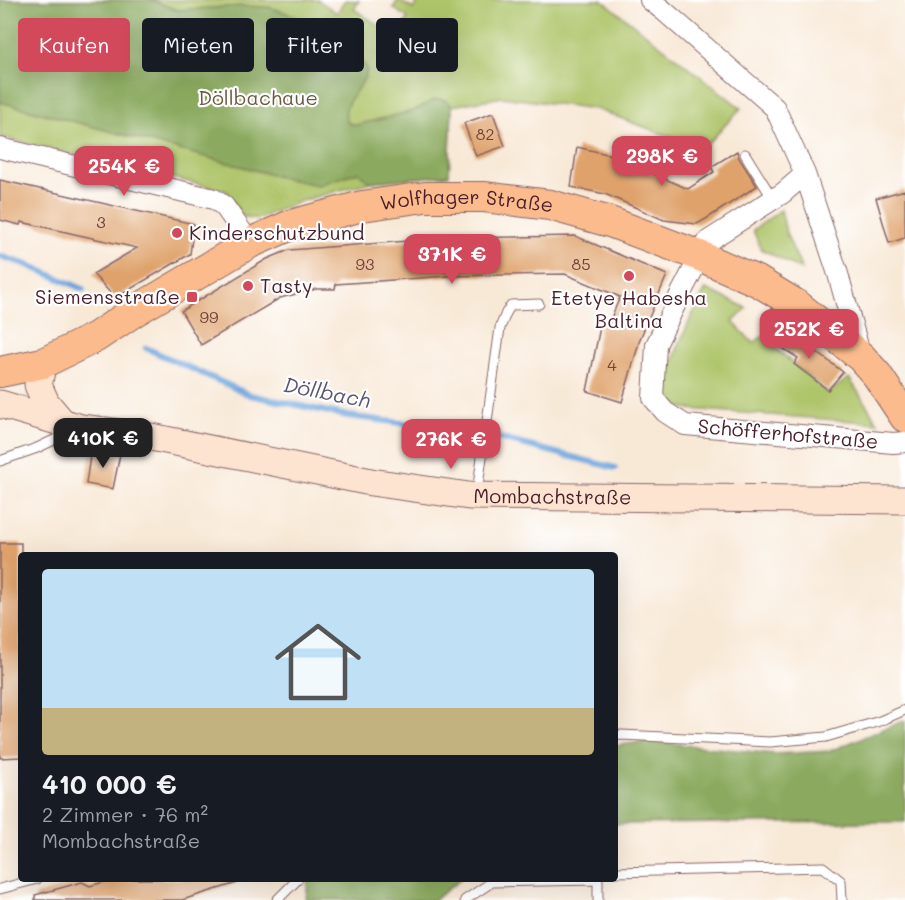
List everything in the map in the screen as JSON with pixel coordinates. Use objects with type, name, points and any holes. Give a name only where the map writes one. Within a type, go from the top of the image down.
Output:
[{"type":"main road","name":"Wolfhager Straße","points":[[0,372],[43,363],[96,337],[135,311],[250,243],[291,225],[362,206],[425,197],[484,197],[550,205],[610,222],[700,256],[759,282],[797,305],[861,357],[877,375],[905,417]]},
{"type":"street","points":[[650,0],[775,108],[805,174],[838,274],[861,357]]},
{"type":"street","points":[[0,148],[214,199],[224,206],[250,243]]},
{"type":"street","name":"Schöfferhofstraße","points":[[805,174],[783,193],[708,241],[656,345],[653,398],[665,412],[686,425],[893,443],[905,442]]},
{"type":"street","points":[[43,363],[38,385],[46,403],[72,425]]},
{"type":"street","name":"Mombachstraße","points":[[0,404],[72,425],[151,437],[371,483],[476,495],[905,500]]},
{"type":"lane","points":[[745,153],[772,199]]},
{"type":"lane","points":[[476,495],[500,328],[511,305],[539,304]]},
{"type":"lane","points":[[0,461],[38,448],[72,425]]},
{"type":"lane","points":[[618,736],[676,736],[770,742],[826,737],[880,721],[905,710]]},
{"type":"lane","points":[[618,872],[824,867],[841,881],[842,900]]},
{"type":"lane","points":[[0,889],[26,882]]},
{"type":"lane","points":[[277,900],[294,882]]},
{"type":"lane","points":[[465,900],[492,882]]},
{"type":"lane","points":[[597,900],[598,882]]},
{"type":"green space","name":"Döllbachaue","points":[[0,0],[318,0],[337,13],[345,0],[359,1],[354,9],[376,24],[376,72],[458,72],[458,18],[408,18],[393,8],[398,0],[413,9],[420,0],[602,0],[741,108],[703,149],[596,109],[502,97],[452,106],[449,175],[370,182],[301,201],[257,219],[242,216],[227,191],[0,137]]},
{"type":"green space","points":[[0,0],[152,0],[177,10],[241,6],[269,7],[297,18],[266,18],[266,72],[364,72],[364,64],[366,66],[364,79],[347,107],[348,123],[356,125],[413,111],[436,99],[446,100],[452,106],[449,175],[370,182],[358,172],[318,185],[284,178],[0,102]]},
{"type":"green space","points":[[781,210],[786,233],[802,270],[761,249],[753,230]]},
{"type":"green space","points":[[706,289],[747,308],[733,322],[753,343],[762,337],[828,393],[849,378],[878,423],[689,409],[676,406],[667,390],[671,368],[688,324]]},
{"type":"green space","points":[[905,720],[905,822],[618,824],[618,746],[647,741],[775,754],[830,751]]},
{"type":"green space","points":[[308,882],[457,882],[434,900],[306,900]]},
{"type":"building","points":[[493,113],[505,146],[476,156],[464,123]]},
{"type":"building","points":[[577,147],[611,155],[688,189],[714,172],[711,167],[737,151],[757,186],[697,224],[664,220],[605,194],[571,187]]},
{"type":"building","points":[[0,180],[194,224],[190,254],[115,298],[93,274],[137,248],[21,222],[20,225],[0,220]]},
{"type":"building","points":[[905,190],[905,238],[889,243],[876,198]]},
{"type":"building","points":[[575,236],[667,275],[640,339],[622,402],[587,391],[601,322],[608,325],[620,297],[565,274],[449,276],[336,284],[335,289],[316,289],[280,298],[201,345],[181,311],[267,259],[289,250],[448,238]]},
{"type":"building","points":[[781,329],[843,372],[828,390],[794,364],[798,358],[773,342]]},
{"type":"building","points":[[91,449],[120,454],[113,489],[86,484]]},
{"type":"building","points":[[0,543],[21,543],[21,552],[18,552],[18,757],[0,758]]},
{"type":"building","points":[[82,882],[90,886],[104,882],[237,883],[182,900],[35,900],[35,895]]},
{"type":"waterway","name":"Döllbach","points":[[0,256],[28,265],[83,289]]},
{"type":"waterway","name":"Döllbach","points":[[146,348],[250,395],[348,416],[479,433],[615,468]]},
{"type":"place","name":"Kinderschutzbund","points":[[177,233]]},
{"type":"place","name":"Etetye Habesha Baltina","points":[[629,276]]},
{"type":"place","name":"Tasty","points":[[248,286]]},
{"type":"place","name":"Siemensstraße","points":[[192,297]]}]
